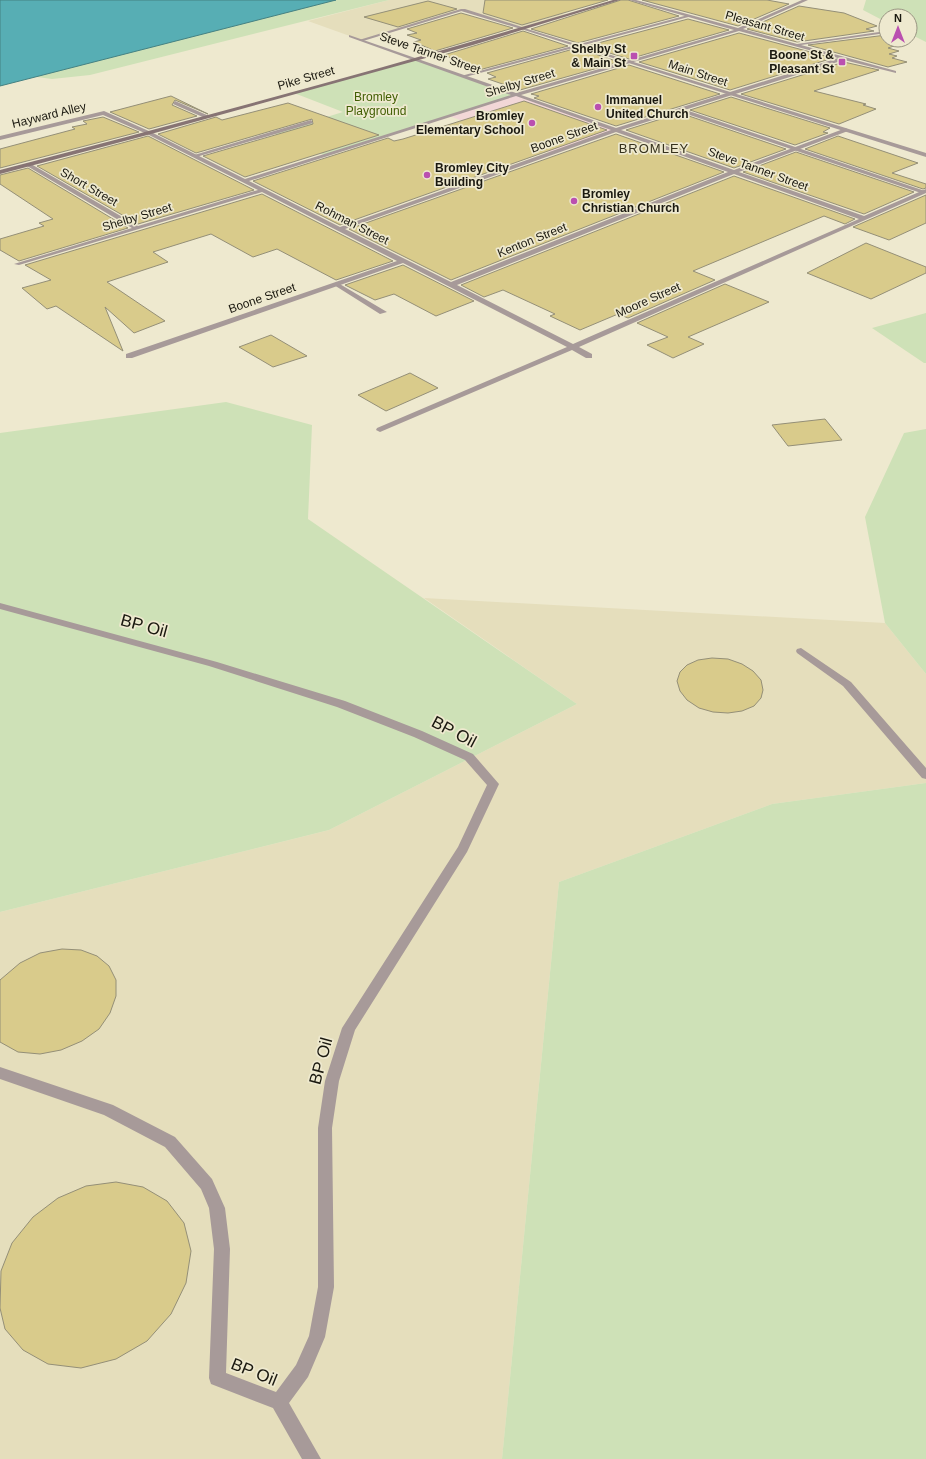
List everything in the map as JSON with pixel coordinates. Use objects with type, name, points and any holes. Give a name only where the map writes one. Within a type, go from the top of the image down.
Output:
[{"type":"main road","name":"Pike Street","points":[[0,172],[149,133],[416,59],[618,0]]},
{"type":"street","name":"Pleasant Street","points":[[631,0],[894,72]]},
{"type":"street","name":"Shelby Street","points":[[244,181],[515,95],[740,30],[806,0]]},
{"type":"street","name":"Main Street","points":[[360,40],[463,10],[926,155]]},
{"type":"street","points":[[463,76],[690,16]]},
{"type":"street","points":[[795,45],[878,33]]},
{"type":"street","name":"Steve Tanner Street","points":[[351,36],[864,218]]},
{"type":"street","name":"Boone Street","points":[[340,229],[616,130],[844,58]]},
{"type":"street","points":[[175,103],[207,117]]},
{"type":"street","points":[[680,110],[924,192]]},
{"type":"street","name":"Rohman Street","points":[[104,113],[149,133],[264,190],[589,356]]},
{"type":"street","name":"Hayward Alley","points":[[0,138],[104,113]]},
{"type":"street","points":[[194,156],[311,122]]},
{"type":"street","name":"Kenton Street","points":[[451,285],[732,171],[846,130]]},
{"type":"street","name":"Short Street","points":[[29,165],[137,228]]},
{"type":"street","name":"Shelby Street","points":[[17,264],[264,190]]},
{"type":"street","name":"Moore Street","points":[[380,430],[573,347],[924,192]]},
{"type":"street","name":"Boone Street","points":[[128,356],[403,261]]},
{"type":"street","points":[[336,284],[383,312]]},
{"type":"street","name":"BP Oil","points":[[0,606],[213,664],[341,704],[418,734],[469,757],[493,784],[463,849],[348,1028],[332,1081],[325,1128],[326,1287],[317,1338],[302,1371],[279,1402],[217,1378],[222,1249],[217,1208],[207,1184],[170,1142],[108,1110],[0,1073]]},
{"type":"street","points":[[801,651],[847,684],[926,776]]},
{"type":"street","points":[[279,1402],[312,1459]]},
{"type":"shaded area","points":[[389,0],[517,0],[567,15],[523,28],[463,10],[361,40],[308,21]]},
{"type":"shaded area","name":"Bromley Elementary School","points":[[515,95],[616,130],[552,153],[449,116]]},
{"type":"shaded area","points":[[424,598],[885,623],[926,674],[926,783],[772,804],[559,882],[502,1459],[0,1459],[0,912],[329,830],[577,704]]},
{"type":"green space","points":[[309,0],[389,0],[90,75],[52,79],[22,75]]},
{"type":"green space","points":[[866,0],[926,0],[926,42],[918,38],[918,8],[878,8],[878,18],[863,10]]},
{"type":"green space","name":"Bromley Playground","points":[[416,59],[515,95],[324,155],[274,133],[343,112],[294,93]]},
{"type":"green space","points":[[926,313],[926,363],[872,328]]},
{"type":"green space","points":[[226,402],[312,425],[308,519],[577,704],[329,830],[0,912],[0,433]]},
{"type":"green space","points":[[926,429],[926,674],[885,623],[865,517],[904,433]]},
{"type":"green space","points":[[926,783],[926,1459],[502,1459],[559,882],[772,804]]},
{"type":"water","points":[[0,0],[336,0],[0,86]]},
{"type":"building","points":[[485,0],[608,0],[522,25],[483,13]]},
{"type":"building","points":[[621,0],[628,0],[679,16],[578,43],[531,29]]},
{"type":"building","points":[[642,0],[767,0],[789,4],[738,26]]},
{"type":"building","points":[[428,1],[457,9],[398,27],[364,17]]},
{"type":"building","points":[[799,6],[844,13],[877,26],[866,29],[874,31],[797,42],[747,29]]},
{"type":"building","points":[[461,13],[513,28],[435,51],[414,42],[421,40],[407,35],[417,33],[407,29]]},
{"type":"building","points":[[688,19],[729,30],[629,59],[587,46]]},
{"type":"building","points":[[523,31],[568,46],[479,70],[444,55]]},
{"type":"building","points":[[739,33],[833,58],[730,90],[639,62]]},
{"type":"building","points":[[878,36],[878,48],[888,48],[899,51],[889,54],[897,56],[892,58],[907,62],[888,67],[808,45]]},
{"type":"building","points":[[577,48],[619,62],[520,90],[488,79],[496,77],[487,73]]},
{"type":"building","points":[[844,62],[879,70],[814,91],[866,104],[863,105],[876,109],[839,124],[741,94]]},
{"type":"building","points":[[629,65],[720,94],[616,126],[534,98],[539,96],[531,94]]},
{"type":"building","points":[[171,96],[208,114],[175,100],[172,105],[197,116],[149,129],[110,112]]},
{"type":"building","points":[[731,97],[830,128],[823,132],[828,133],[795,145],[690,110]]},
{"type":"building","points":[[524,101],[607,130],[340,225],[253,181],[388,138],[394,141],[403,139]]},
{"type":"building","points":[[288,103],[379,135],[245,177],[203,156],[313,124],[312,119],[196,153],[158,134],[216,117],[222,120]]},
{"type":"building","points":[[680,113],[786,149],[734,168],[626,130]]},
{"type":"building","points":[[103,117],[139,132],[0,168],[0,149],[75,129],[72,127],[87,124],[83,121]]},
{"type":"building","points":[[616,134],[724,172],[451,280],[349,229]]},
{"type":"building","points":[[148,136],[254,190],[138,224],[37,166]]},
{"type":"building","points":[[838,136],[918,163],[892,173],[926,184],[926,188],[923,189],[805,149]]},
{"type":"building","points":[[796,152],[914,192],[864,214],[743,172]]},
{"type":"building","points":[[28,168],[128,228],[19,261],[0,250],[0,239],[44,226],[39,223],[53,219],[0,184],[0,175]]},
{"type":"building","points":[[734,176],[855,219],[845,224],[824,216],[693,271],[715,280],[628,318],[618,314],[580,330],[550,316],[555,314],[503,290],[484,297],[461,285]]},
{"type":"building","points":[[262,194],[393,261],[336,280],[277,249],[253,257],[211,234],[153,252],[168,262],[107,282],[165,321],[134,333],[105,307],[123,351],[56,306],[47,309],[22,288],[51,280],[25,265]]},
{"type":"building","points":[[926,195],[926,223],[889,240],[853,227]]},
{"type":"building","points":[[866,243],[926,267],[926,273],[871,299],[807,273]]},
{"type":"building","points":[[403,265],[474,301],[436,316],[394,294],[375,300],[345,285]]},
{"type":"building","points":[[725,284],[769,302],[688,337],[704,344],[673,358],[647,345],[668,337],[637,323]]},
{"type":"building","points":[[271,335],[307,356],[273,367],[239,347]]},
{"type":"building","points":[[410,373],[438,388],[386,411],[358,395]]},
{"type":"building","points":[[825,419],[842,440],[788,446],[772,425]]},
{"type":"building","points":[[712,658],[728,659],[742,664],[753,671],[761,680],[763,690],[761,698],[754,706],[742,711],[728,713],[713,712],[699,708],[687,700],[680,691],[677,681],[680,672],[687,665],[698,660]]},
{"type":"building","points":[[62,949],[81,950],[97,956],[109,966],[116,980],[116,996],[110,1013],[99,1029],[82,1041],[61,1050],[40,1054],[18,1052],[0,1042],[0,980],[20,963],[40,953]]},
{"type":"building","points":[[116,1182],[143,1187],[167,1201],[184,1223],[191,1251],[186,1283],[171,1314],[147,1341],[116,1359],[81,1368],[48,1364],[23,1350],[5,1329],[0,1308],[1,1271],[12,1243],[33,1217],[58,1198],[86,1186]]},
{"type":"place","name":"Shelby St & Main St","points":[[634,56]]},
{"type":"place","name":"Boone St & Pleasant St","points":[[842,62]]},
{"type":"place","name":"Immanuel United Church","points":[[598,107]]},
{"type":"place","name":"Bromley Elementary School","points":[[532,123]]},
{"type":"place","name":"Bromley City Building","points":[[427,175]]},
{"type":"place","name":"Bromley Christian Church","points":[[574,201]]},
{"type":"district","name":"BROMLEY","points":[[654,148]]}]
